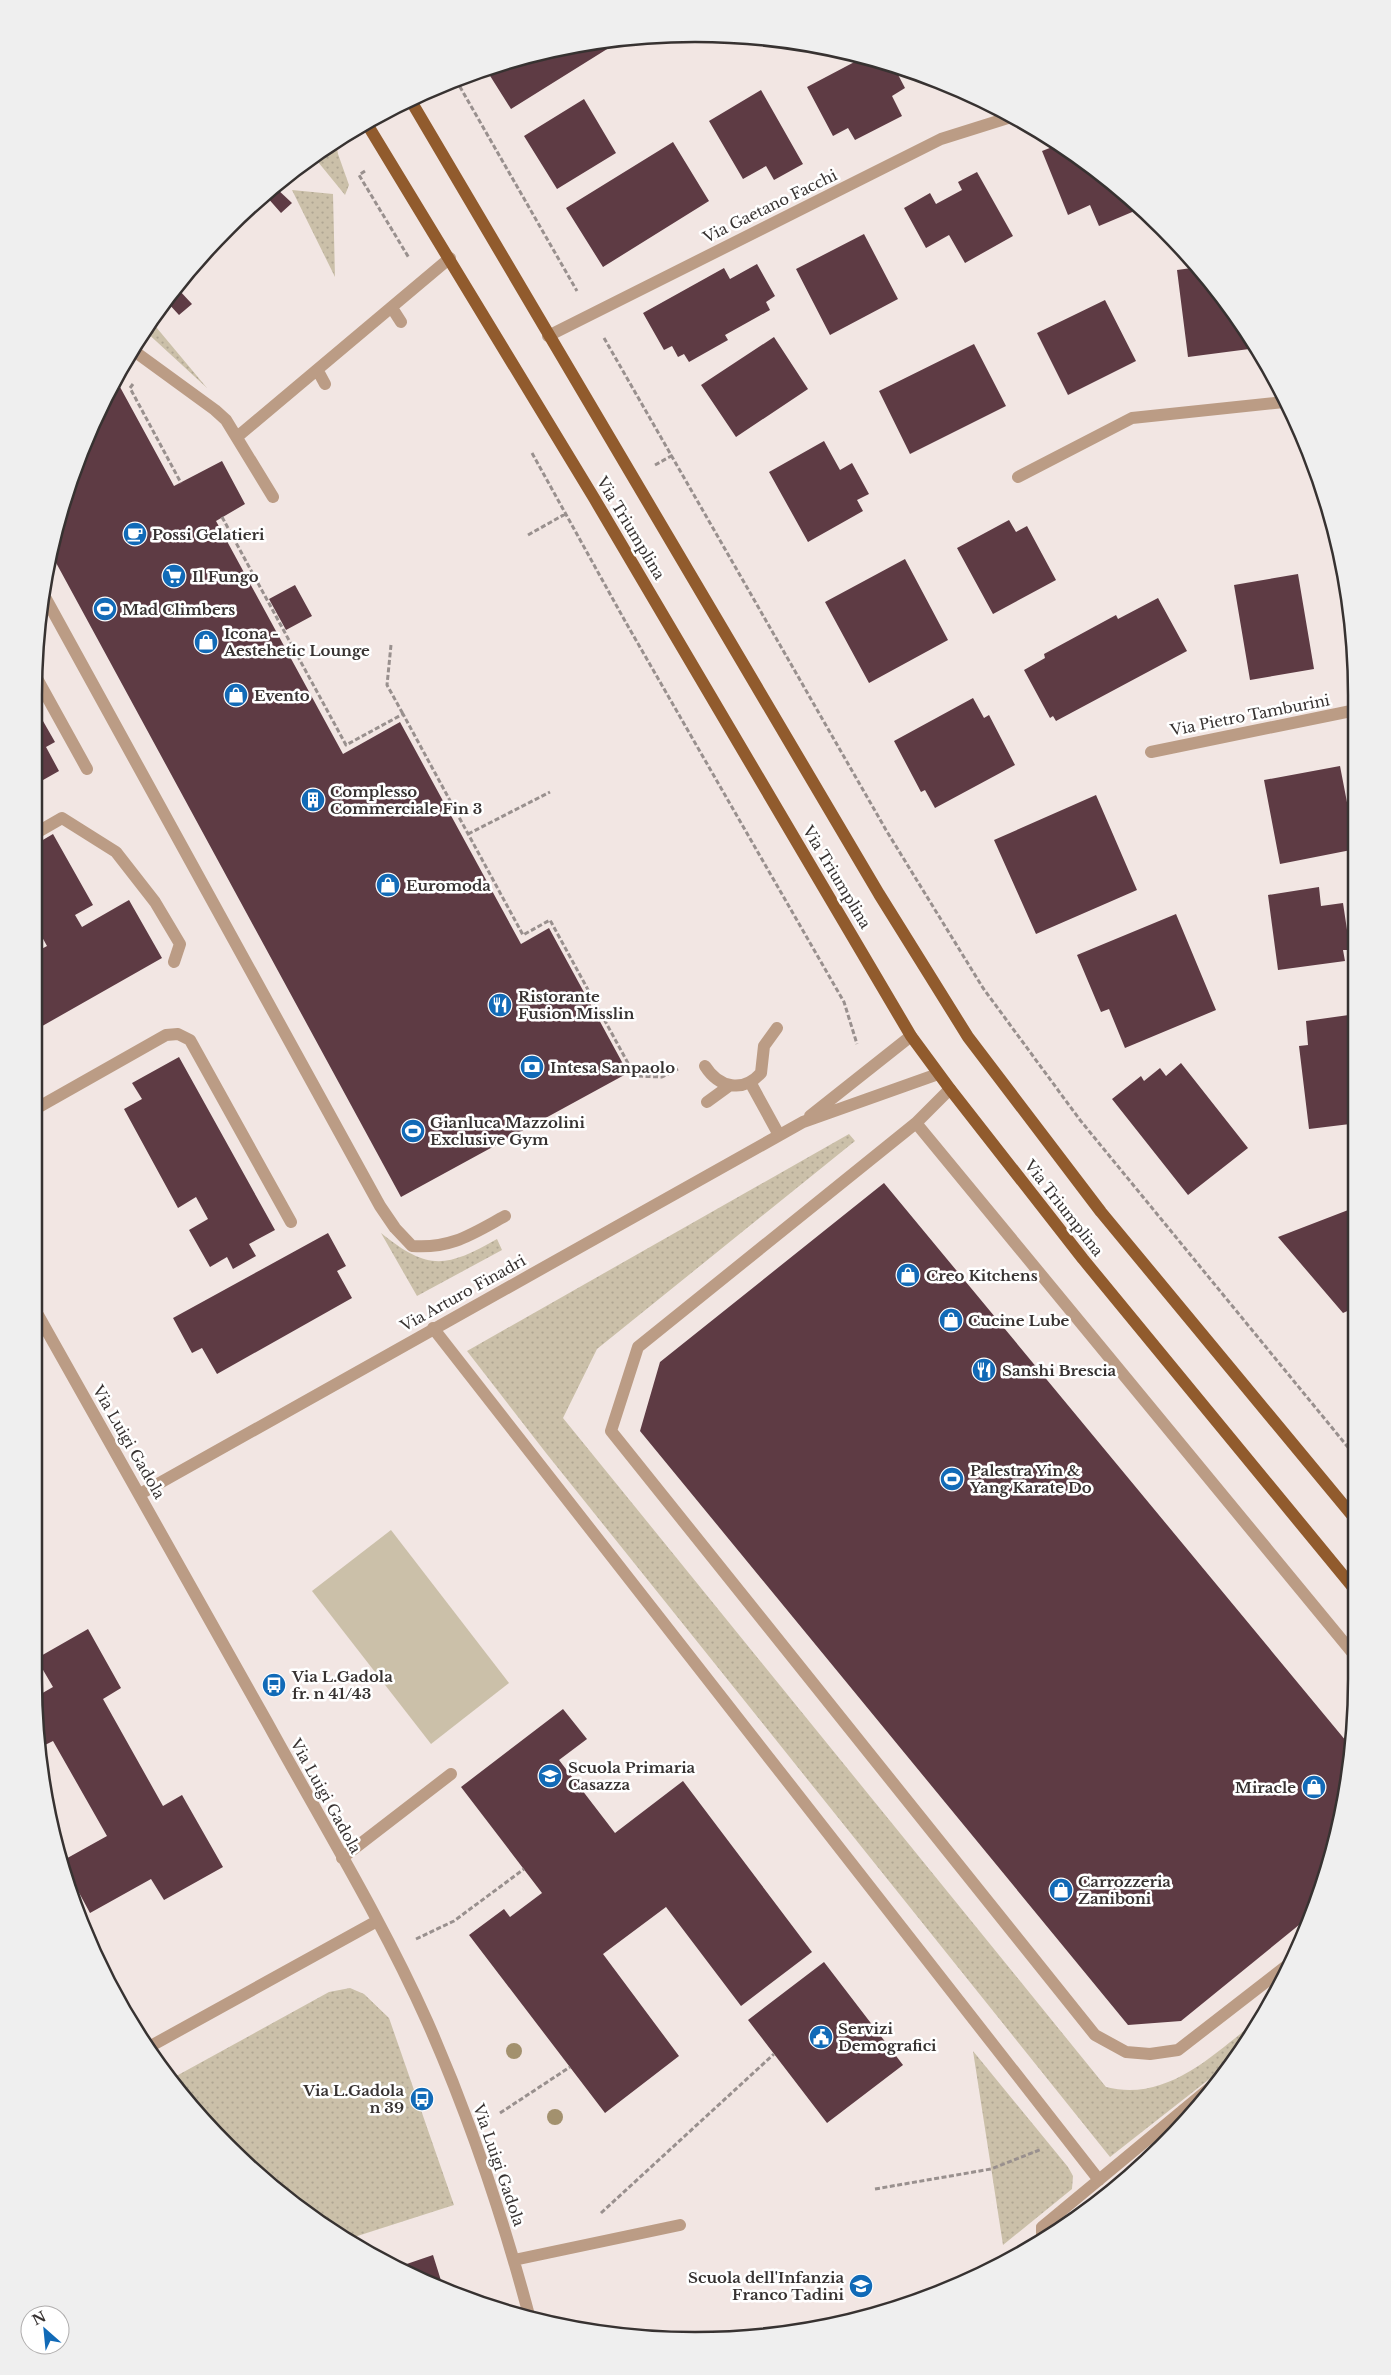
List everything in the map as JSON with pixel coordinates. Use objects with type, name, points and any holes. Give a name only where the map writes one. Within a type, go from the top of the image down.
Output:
[{"type":"main road","name":"Via Triumplina","points":[[414,107],[879,894],[968,1037],[1101,1212],[1348,1510]]},
{"type":"main road","name":"Via Triumplina","points":[[370,129],[594,498],[911,1036],[938,1074],[1090,1267],[1348,1581]]},
{"type":"street","name":"Via Gaetano Facchi","points":[[548,336],[590,313],[941,139],[1002,120]]},
{"type":"street","points":[[237,437],[318,371],[450,258]]},
{"type":"street","points":[[392,308],[401,322]]},
{"type":"street","points":[[139,355],[215,410],[237,437],[273,498]]},
{"type":"street","points":[[318,371],[325,384]]},
{"type":"street","points":[[1018,477],[1132,418],[1279,403]]},
{"type":"street","points":[[49,604],[380,1206],[395,1228],[412,1246],[438,1247],[451,1244],[505,1216]]},
{"type":"street","points":[[42,688],[88,769]]},
{"type":"street","name":"Via Pietro Tamburini","points":[[1151,752],[1348,712]]},
{"type":"street","points":[[42,830],[62,818],[116,852],[155,902],[180,944],[174,962]]},
{"type":"street","points":[[707,1102],[729,1086],[750,1082],[761,1074],[764,1046],[777,1028]]},
{"type":"street","points":[[42,1105],[166,1035],[178,1034],[190,1040],[291,1222]]},
{"type":"street","points":[[803,1122],[911,1036]]},
{"type":"street","points":[[705,1066],[719,1082],[729,1086]]},
{"type":"street","points":[[803,1122],[938,1074]]},
{"type":"street","points":[[750,1082],[779,1135]]},
{"type":"street","points":[[950,1088],[916,1122],[638,1347],[611,1431],[1095,2035],[1126,2052],[1150,2054],[1178,2050],[1279,1972]]},
{"type":"street","name":"Via Arturo Finadri","points":[[140,1494],[803,1122]]},
{"type":"street","points":[[916,1122],[1348,1647]]},
{"type":"street","name":"Via Luigi Gadola","points":[[42,1321],[377,1921],[430,2028],[468,2124],[514,2260],[528,2310]]},
{"type":"street","points":[[433,1328],[1099,2180]]},
{"type":"street","points":[[342,1858],[451,1774]]},
{"type":"street","points":[[154,2044],[377,1921]]},
{"type":"street","points":[[1045,2231],[1099,2180],[1192,2102]]},
{"type":"street","points":[[514,2260],[680,2225]]},
{"type":"path","points":[[460,87],[886,830],[983,988],[1080,1120],[1348,1447]]},
{"type":"path","points":[[359,175],[413,264]]},
{"type":"path","points":[[153,364],[130,388],[181,483]]},
{"type":"path","points":[[528,446],[844,1002],[860,1052]]},
{"type":"path","points":[[528,535],[566,514]]},
{"type":"path","points":[[222,517],[346,745],[403,714]]},
{"type":"path","points":[[391,645],[387,685],[523,934],[550,920],[635,1076],[662,1077],[685,1065]]},
{"type":"path","points":[[468,834],[550,792]]},
{"type":"path","points":[[416,1939],[454,1921],[524,1869]]},
{"type":"path","points":[[599,2215],[774,2054]]},
{"type":"path","points":[[500,2113],[570,2067]]},
{"type":"path","points":[[875,2189],[991,2169],[1068,2139]]},
{"type":"shaded area","points":[[337,150],[349,185],[345,195],[319,163]]},
{"type":"shaded area","points":[[292,190],[333,194],[335,277]]},
{"type":"shaded area","points":[[157,328],[207,388],[151,336]]},
{"type":"shaded area","points":[[849,1134],[855,1141],[597,1349],[563,1418],[1106,2087],[1129,2090],[1150,2088],[1170,2081],[1208,2059],[1246,2029],[1216,2074],[1110,2157],[546,1453],[467,1351]]},
{"type":"shaded area","points":[[381,1233],[412,1254],[437,1261],[464,1256],[497,1239],[502,1250],[417,1296]]},
{"type":"shaded area","points":[[391,1530],[509,1683],[431,1744],[312,1591]]},
{"type":"shaded area","points":[[350,1988],[364,1994],[389,2018],[454,2205],[356,2237],[298,2198],[265,2170],[234,2141],[176,2076],[329,1992]]},
{"type":"shaded area","points":[[973,2051],[1068,2167],[1073,2176],[1072,2189],[1003,2245]]},
{"type":"building","points":[[608,48],[511,109],[490,76],[568,55]]},
{"type":"building","points":[[854,62],[898,75],[905,88],[892,96],[902,116],[855,140],[848,128],[833,136],[807,87]]},
{"type":"building","points":[[761,90],[803,164],[774,180],[766,166],[743,179],[709,121]]},
{"type":"building","points":[[584,99],[616,153],[557,189],[524,136]]},
{"type":"building","points":[[673,142],[709,201],[603,267],[566,208]]},
{"type":"building","points":[[1050,148],[1058,153],[1093,177],[1133,212],[1099,226],[1090,205],[1068,215],[1042,151]]},
{"type":"building","points":[[977,172],[1013,236],[965,263],[949,235],[926,248],[904,208],[930,193],[936,204],[962,190],[958,182]]},
{"type":"building","points":[[280,192],[292,203],[281,213],[270,201]]},
{"type":"building","points":[[864,234],[898,299],[830,335],[796,269]]},
{"type":"building","points":[[757,264],[775,296],[766,302],[770,310],[725,335],[728,340],[689,362],[684,354],[678,357],[672,346],[664,350],[643,313],[724,268],[730,279]]},
{"type":"building","points":[[1189,268],[1214,298],[1248,349],[1188,357],[1177,270]]},
{"type":"building","points":[[181,293],[192,304],[179,315],[171,307]]},
{"type":"building","points":[[1105,300],[1136,361],[1068,395],[1037,333]]},
{"type":"building","points":[[774,337],[808,389],[736,437],[701,385]]},
{"type":"building","points":[[974,344],[1006,406],[910,454],[879,391]]},
{"type":"building","name":"Complesso Commerciale Fin 3","points":[[120,387],[174,486],[222,461],[245,504],[216,521],[343,754],[400,722],[521,944],[549,928],[628,1073],[401,1197],[56,563],[77,486],[92,446]]},
{"type":"building","points":[[824,441],[840,470],[852,463],[869,494],[857,500],[863,511],[808,542],[769,472]]},
{"type":"building","points":[[1009,520],[1016,532],[1027,526],[1056,580],[993,614],[957,548]]},
{"type":"building","points":[[905,559],[948,640],[869,683],[825,602]]},
{"type":"building","points":[[1298,574],[1314,669],[1250,680],[1234,585]]},
{"type":"building","points":[[295,585],[312,616],[286,630],[269,599]]},
{"type":"building","points":[[1158,598],[1187,651],[1056,721],[1053,716],[1050,718],[1024,670],[1045,658],[1044,654],[1116,615],[1118,619]]},
{"type":"building","points":[[973,698],[984,718],[989,715],[1015,765],[935,808],[925,790],[921,792],[894,741]]},
{"type":"building","points":[[42,719],[55,742],[46,747],[59,771],[42,781]]},
{"type":"building","points":[[1340,766],[1348,808],[1348,851],[1280,864],[1264,780]]},
{"type":"building","points":[[1096,795],[1137,890],[1036,934],[994,840]]},
{"type":"building","points":[[53,834],[93,905],[75,915],[82,927],[129,900],[162,958],[42,1026],[42,949],[47,946],[42,937],[42,840]]},
{"type":"building","points":[[1319,887],[1321,906],[1343,903],[1348,937],[1348,950],[1343,950],[1345,961],[1278,970],[1268,895]]},
{"type":"building","points":[[1176,914],[1216,1010],[1125,1048],[1109,1009],[1101,1012],[1077,955]]},
{"type":"building","points":[[1348,1015],[1348,1124],[1309,1129],[1299,1046],[1308,1045],[1306,1021]]},
{"type":"building","points":[[179,1057],[275,1230],[249,1244],[256,1256],[233,1269],[227,1257],[210,1267],[189,1230],[208,1219],[196,1197],[178,1208],[124,1109],[142,1099],[132,1083]]},
{"type":"building","points":[[1181,1063],[1248,1148],[1188,1195],[1112,1099],[1141,1076],[1144,1081],[1160,1068],[1166,1076]]},
{"type":"building","points":[[884,1183],[1345,1740],[1336,1807],[1326,1849],[1301,1923],[1181,2021],[1128,2025],[640,1431],[660,1362]]},
{"type":"building","points":[[1348,1210],[1348,1311],[1343,1313],[1278,1237]]},
{"type":"building","points":[[328,1233],[346,1266],[337,1271],[352,1298],[217,1374],[202,1348],[192,1353],[173,1318]]},
{"type":"building","points":[[88,1629],[121,1688],[103,1699],[163,1806],[182,1795],[223,1867],[164,1900],[151,1879],[90,1913],[77,1889],[68,1858],[107,1836],[53,1741],[46,1744],[43,1693],[53,1687],[42,1668],[42,1655]]},
{"type":"building","points":[[563,1709],[587,1739],[559,1760],[615,1833],[683,1781],[812,1952],[741,2006],[666,1907],[603,1954],[679,2056],[605,2113],[469,1935],[504,1909],[510,1917],[542,1893],[461,1787]]},
{"type":"building","name":"Servizi Demografici","points":[[824,1962],[903,2065],[827,2123],[748,2020]]},
{"type":"building","points":[[433,2255],[441,2281],[407,2265]]},
{"type":"place","name":"Possi Gelatieri","points":[[135,534]]},
{"type":"place","name":"Il Fungo","points":[[174,576]]},
{"type":"place","name":"Mad Climbers","points":[[105,609]]},
{"type":"place","name":"Icona - Aestehetic Lounge","points":[[206,642]]},
{"type":"place","name":"Evento","points":[[236,695]]},
{"type":"place","name":"Complesso Commerciale Fin 3","points":[[313,800]]},
{"type":"place","name":"Euromoda","points":[[388,885]]},
{"type":"place","name":"Ristorante Fusion Misslin","points":[[500,1005]]},
{"type":"place","name":"Intesa Sanpaolo","points":[[532,1067]]},
{"type":"place","name":"Gianluca Mazzolini Exclusive Gym","points":[[413,1131]]},
{"type":"place","name":"Creo Kitchens","points":[[908,1275]]},
{"type":"place","name":"Cucine Lube","points":[[951,1320]]},
{"type":"place","name":"Sanshi Brescia","points":[[984,1370]]},
{"type":"place","name":"Palestra Yin & Yang Karate Do","points":[[952,1479]]},
{"type":"place","name":"Via L.Gadola fr. n 41/43","points":[[274,1685]]},
{"type":"place","name":"Scuola Primaria Casazza","points":[[550,1776]]},
{"type":"place","name":"Miracle","points":[[1314,1787]]},
{"type":"place","name":"Carrozzeria Zaniboni","points":[[1061,1890]]},
{"type":"place","name":"Servizi Demografici","points":[[821,2037]]},
{"type":"place","name":"Via L.Gadola n 39","points":[[422,2099]]},
{"type":"place","name":"Scuola dell'Infanzia Franco Tadini","points":[[861,2286]]}]
